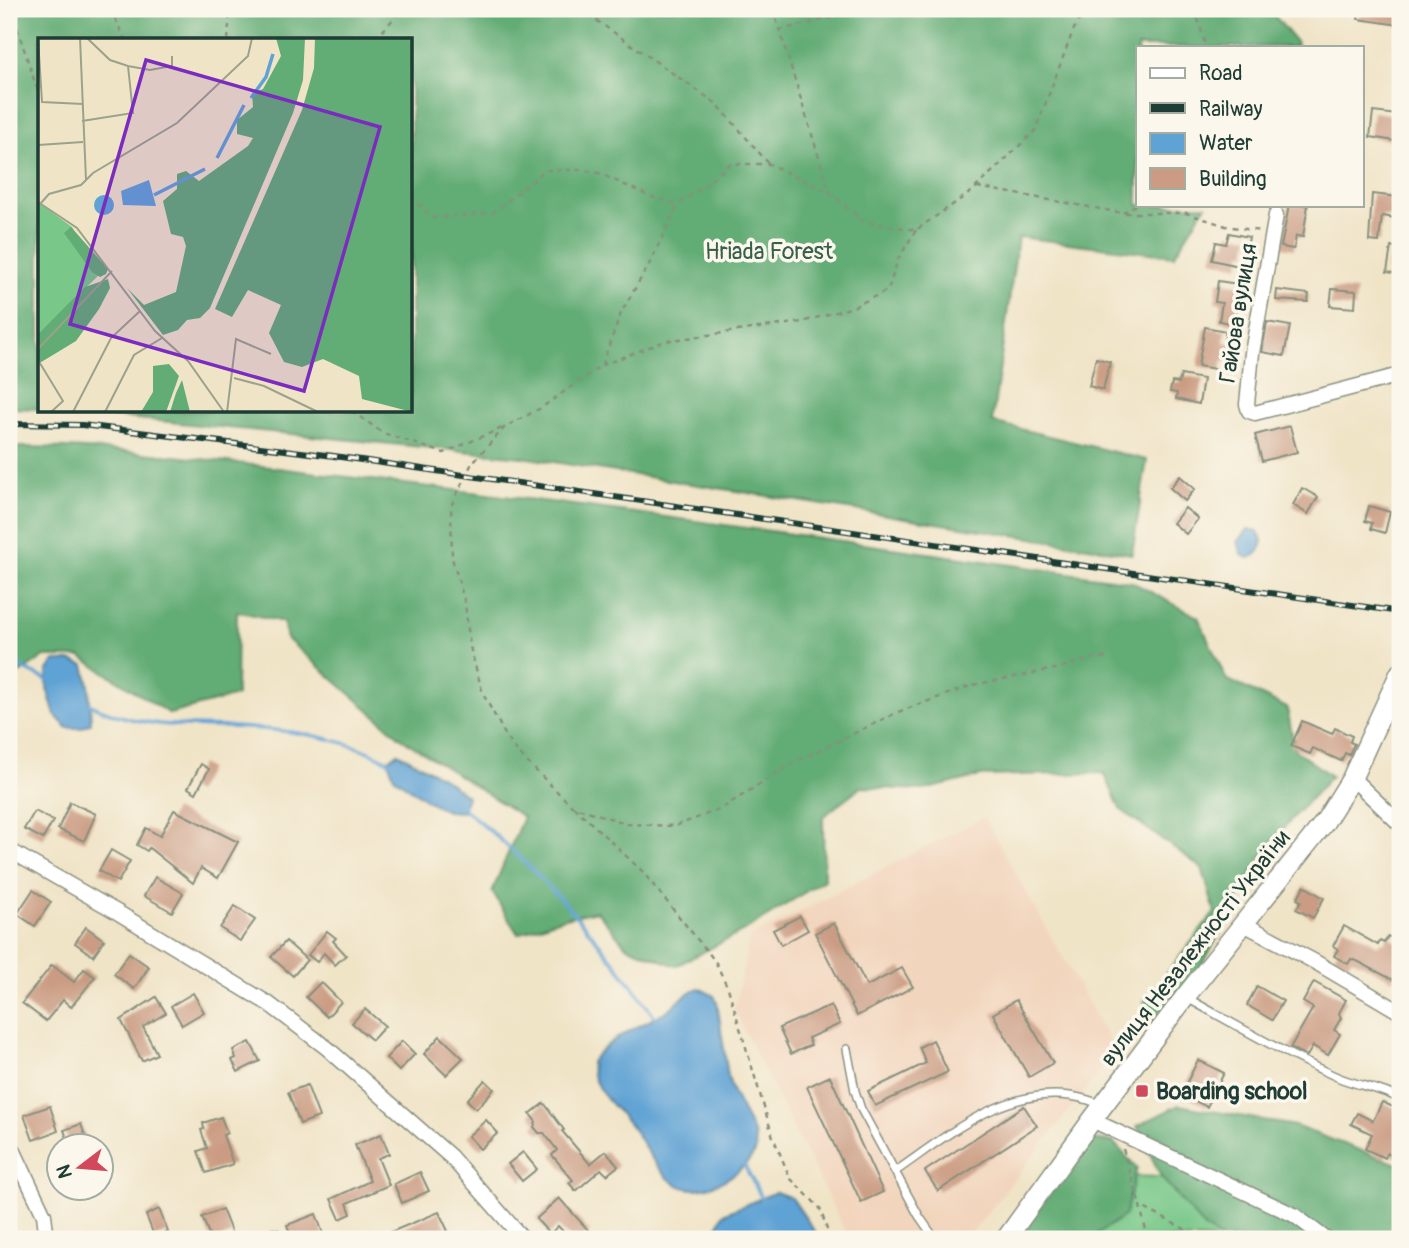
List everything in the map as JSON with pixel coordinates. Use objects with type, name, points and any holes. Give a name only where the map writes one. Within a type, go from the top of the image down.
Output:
[{"type":"main road","name":"вулиця Незалежності України","points":[[1006,1239],[1185,997],[1324,823],[1352,778],[1400,673]]},
{"type":"street","name":"Гайова вулиця","points":[[1276,215],[1252,353],[1247,404],[1249,411],[1255,413],[1400,375]]},
{"type":"street","points":[[1352,778],[1400,824]]},
{"type":"street","points":[[9,850],[269,1004],[327,1048],[450,1157],[523,1239]]},
{"type":"street","points":[[1242,923],[1318,963],[1400,1012]]},
{"type":"street","points":[[1098,1112],[1118,1132],[1294,1214],[1326,1239]]},
{"type":"street","points":[[9,1141],[44,1215],[47,1239]]},
{"type":"street","points":[[261,1239],[274,1236],[282,1239]]},
{"type":"lane","points":[[1185,997],[1290,1056],[1350,1083],[1375,1088],[1400,1099]]},
{"type":"lane","points":[[847,1049],[855,1091],[862,1109],[919,1216],[935,1239]]},
{"type":"lane","points":[[896,1171],[993,1108],[1031,1097],[1069,1095],[1098,1112]]},
{"type":"path","points":[[11,9],[38,92]]},
{"type":"path","points":[[111,9],[124,38]]},
{"type":"path","points":[[228,38],[230,9]]},
{"type":"path","points":[[379,38],[402,9]]},
{"type":"path","points":[[580,9],[717,104],[769,164],[830,193],[864,222],[916,230]]},
{"type":"path","points":[[773,9],[830,193]]},
{"type":"path","points":[[779,30],[871,9]]},
{"type":"path","points":[[355,413],[383,433],[444,453],[541,408],[602,365],[665,341],[802,322],[853,307],[888,290],[898,259],[916,230],[976,187],[1035,131],[1073,31],[1085,9]]},
{"type":"path","points":[[1195,9],[1206,46]]},
{"type":"path","points":[[602,365],[621,313],[651,261],[678,204],[730,164],[769,164]]},
{"type":"path","points":[[413,198],[433,218],[493,213],[545,170],[580,170],[599,173],[651,197],[678,204]]},
{"type":"path","points":[[976,187],[1123,213],[1186,213],[1226,226],[1273,233]]},
{"type":"path","points":[[1123,213],[1136,205]]},
{"type":"path","points":[[505,427],[472,463],[451,506],[452,558],[465,603],[470,647],[483,695],[507,738],[522,757],[642,871],[715,961],[728,988],[774,1137],[790,1178],[820,1208],[830,1239]]},
{"type":"path","points":[[572,806],[628,824],[675,826],[721,809],[791,764],[898,712],[973,685],[1055,669],[1094,658],[1110,657]]},
{"type":"path","points":[[1118,1132],[1148,1239]]},
{"type":"path","points":[[1140,1206],[1204,1239]]},
{"type":"shaded area","points":[[984,817],[1116,1052],[970,1235],[952,1239],[849,1239],[734,1010],[750,937]]},
{"type":"green space","name":"Hriada Forest","points":[[9,9],[1269,9],[1297,43],[1296,46],[1136,46],[1136,206],[1205,206],[1174,256],[1018,237],[992,422],[1147,460],[1132,554],[522,457],[78,413],[413,413],[413,38],[38,38],[38,409],[9,408]]},
{"type":"green space","points":[[9,447],[103,450],[246,464],[667,517],[1132,582],[1198,617],[1226,679],[1287,708],[1295,750],[1331,776],[1271,843],[1202,964],[1172,1004],[1153,1021],[1144,1002],[1215,912],[1202,868],[1120,809],[1104,773],[981,776],[924,790],[860,787],[823,817],[824,880],[748,929],[676,966],[626,946],[597,911],[560,919],[518,934],[492,892],[523,817],[401,738],[287,639],[283,622],[237,611],[236,696],[170,714],[81,657],[45,657],[13,677],[9,671]]},
{"type":"green space","points":[[1179,1105],[1295,1126],[1400,1165],[1400,1239],[1223,1239],[1206,1230],[1161,1177],[1137,1126]]},
{"type":"green space","points":[[1088,1139],[1113,1142],[1137,1168],[1125,1215],[1090,1239],[1015,1239]]},
{"type":"green space","points":[[1128,1176],[1161,1177],[1206,1229],[1223,1239],[1077,1239]]},
{"type":"water","points":[[1248,529],[1257,531],[1263,542],[1258,553],[1248,558],[1242,555],[1238,542]]},
{"type":"water","points":[[55,661],[71,661],[84,665],[89,685],[91,723],[81,728],[67,728],[55,715],[47,688],[47,671]]},
{"type":"water","points":[[398,753],[442,777],[467,796],[463,812],[447,811],[394,777],[388,760]]},
{"type":"water","points":[[699,988],[714,996],[717,1002],[728,1076],[754,1134],[756,1150],[734,1174],[700,1189],[675,1184],[666,1176],[633,1129],[600,1090],[595,1082],[591,1062],[607,1045],[668,1010]]},
{"type":"water","points":[[776,1192],[792,1198],[820,1239],[721,1239],[716,1231],[723,1214]]},
{"type":"building","points":[[1360,9],[1400,9],[1400,25],[1358,19]]},
{"type":"building","points":[[1373,112],[1398,115],[1395,141],[1370,137]]},
{"type":"building","points":[[1372,194],[1398,197],[1396,218],[1382,216],[1379,242],[1369,241]]},
{"type":"building","points":[[1289,206],[1308,206],[1303,237],[1296,236],[1294,249],[1281,247]]},
{"type":"building","points":[[1229,233],[1249,237],[1246,253],[1242,252],[1239,266],[1212,260],[1216,242],[1226,244]]},
{"type":"building","points":[[1391,247],[1400,248],[1400,274],[1387,272]]},
{"type":"building","points":[[1218,281],[1245,285],[1242,306],[1238,305],[1235,324],[1219,321],[1222,303],[1215,302]]},
{"type":"building","points":[[1332,289],[1356,291],[1355,308],[1330,306]]},
{"type":"building","points":[[1277,290],[1309,294],[1308,302],[1276,300]]},
{"type":"building","points":[[1267,322],[1290,326],[1284,356],[1262,352]]},
{"type":"building","points":[[1205,327],[1226,331],[1224,342],[1235,344],[1232,362],[1223,360],[1221,370],[1198,366]]},
{"type":"building","points":[[1096,358],[1110,362],[1103,390],[1089,386]]},
{"type":"building","points":[[1181,375],[1203,379],[1199,404],[1176,399],[1177,393],[1170,392],[1172,382],[1179,383]]},
{"type":"building","points":[[1290,426],[1297,452],[1262,461],[1255,435]]},
{"type":"building","points":[[1180,476],[1195,489],[1185,501],[1170,488]]},
{"type":"building","points":[[1302,488],[1318,497],[1308,514],[1293,505]]},
{"type":"building","points":[[1369,506],[1390,512],[1385,533],[1371,529],[1372,523],[1365,521]]},
{"type":"building","points":[[1185,508],[1198,519],[1186,534],[1173,523]]},
{"type":"building","points":[[1302,721],[1332,734],[1335,728],[1352,736],[1350,742],[1354,744],[1349,755],[1345,753],[1341,761],[1313,748],[1310,754],[1291,746]]},
{"type":"building","points":[[201,764],[209,769],[196,793],[188,788]]},
{"type":"building","points":[[70,802],[96,814],[84,841],[58,829]]},
{"type":"building","points":[[174,810],[238,842],[218,878],[201,868],[193,883],[149,848],[147,851],[137,845],[146,828],[160,836]]},
{"type":"building","points":[[35,811],[53,821],[43,839],[24,829]]},
{"type":"building","points":[[111,850],[130,861],[118,882],[99,871]]},
{"type":"building","points":[[155,877],[183,893],[172,912],[144,896]]},
{"type":"building","points":[[1304,886],[1324,898],[1313,918],[1296,909],[1301,901],[1297,899]]},
{"type":"building","points":[[33,890],[51,902],[35,926],[17,914]]},
{"type":"building","points":[[235,906],[255,920],[240,941],[220,928]]},
{"type":"building","points":[[800,916],[808,930],[781,945],[773,930]]},
{"type":"building","points":[[834,923],[867,986],[902,968],[913,987],[857,1016],[815,933]]},
{"type":"building","points":[[1344,926],[1378,945],[1380,941],[1384,943],[1388,936],[1400,943],[1400,966],[1393,980],[1357,961],[1351,959],[1348,964],[1334,956],[1338,949],[1333,946]]},
{"type":"building","points":[[86,927],[104,940],[93,956],[75,943]]},
{"type":"building","points":[[327,931],[336,938],[333,941],[346,955],[335,965],[324,953],[317,962],[308,955]]},
{"type":"building","points":[[286,941],[307,960],[293,976],[271,957]]},
{"type":"building","points":[[129,953],[149,967],[134,989],[114,974]]},
{"type":"building","points":[[52,965],[74,982],[84,969],[95,977],[71,1007],[63,1000],[46,1021],[22,1003]]},
{"type":"building","points":[[321,982],[341,1002],[327,1017],[306,997]]},
{"type":"building","points":[[1314,982],[1346,1000],[1334,1030],[1340,1034],[1328,1055],[1313,1046],[1307,1056],[1290,1048],[1313,1008],[1303,1002]]},
{"type":"building","points":[[1257,986],[1283,1001],[1272,1020],[1247,1005]]},
{"type":"building","points":[[193,993],[204,1012],[182,1025],[171,1006]]},
{"type":"building","points":[[156,997],[166,1013],[143,1027],[157,1054],[142,1061],[121,1020]]},
{"type":"building","points":[[1016,1000],[1053,1063],[1029,1077],[993,1014]]},
{"type":"building","points":[[831,1005],[840,1024],[808,1038],[811,1045],[791,1054],[779,1028]]},
{"type":"building","points":[[365,1009],[385,1026],[372,1040],[352,1023]]},
{"type":"building","points":[[440,1036],[463,1058],[446,1075],[424,1054]]},
{"type":"building","points":[[933,1040],[948,1072],[875,1106],[868,1091],[926,1063],[919,1047]]},
{"type":"building","points":[[402,1041],[415,1054],[399,1071],[386,1058]]},
{"type":"building","points":[[250,1042],[260,1061],[238,1072],[232,1060],[236,1058],[233,1050]]},
{"type":"building","points":[[1198,1060],[1224,1073],[1207,1107],[1181,1094]]},
{"type":"building","points":[[830,1076],[883,1192],[861,1202],[807,1087]]},
{"type":"building","points":[[485,1080],[494,1089],[476,1109],[467,1100]]},
{"type":"building","points":[[307,1085],[319,1117],[300,1124],[288,1092]]},
{"type":"building","points":[[1382,1102],[1400,1110],[1400,1121],[1395,1132],[1400,1134],[1400,1159],[1387,1153],[1385,1158],[1365,1149],[1372,1134],[1351,1124],[1357,1113],[1373,1121]]},
{"type":"building","points":[[544,1103],[564,1130],[562,1131],[590,1164],[606,1151],[618,1166],[607,1175],[601,1169],[576,1191],[569,1183],[573,1180],[552,1155],[557,1150],[544,1133],[539,1133],[534,1127],[536,1122],[530,1114]]},
{"type":"building","points":[[50,1106],[58,1131],[46,1132],[46,1135],[33,1140],[24,1115]]},
{"type":"building","points":[[1024,1106],[1037,1126],[938,1191],[925,1171]]},
{"type":"building","points":[[221,1117],[227,1133],[223,1135],[233,1164],[206,1173],[198,1151],[207,1148],[201,1130],[204,1129],[203,1123]]},
{"type":"building","points":[[486,1120],[498,1133],[480,1149],[468,1136]]},
{"type":"building","points":[[81,1124],[84,1132],[65,1132],[64,1130]]},
{"type":"building","points":[[381,1134],[389,1154],[378,1158],[389,1185],[347,1203],[351,1214],[340,1219],[331,1199],[370,1181],[355,1145]]},
{"type":"building","points":[[523,1152],[537,1169],[522,1181],[508,1164]]},
{"type":"building","points":[[420,1172],[429,1191],[402,1203],[394,1184]]},
{"type":"building","points":[[559,1198],[590,1232],[581,1239],[570,1239],[558,1226],[550,1234],[536,1219]]},
{"type":"building","points":[[159,1209],[168,1232],[155,1238],[146,1215]]},
{"type":"building","points":[[222,1209],[232,1234],[211,1239],[202,1217]]},
{"type":"building","points":[[439,1212],[448,1231],[430,1239],[374,1239]]},
{"type":"building","points":[[316,1214],[325,1239],[292,1239],[287,1225]]},
{"type":"waterway","points":[[9,661],[51,682]]},
{"type":"waterway","points":[[87,703],[122,717],[157,724],[250,728],[334,740],[392,763]]},
{"type":"waterway","points":[[461,807],[516,854],[566,905],[613,960],[656,1019]]},
{"type":"waterway","points":[[743,1163],[763,1200]]},
{"type":"railway","points":[[9,424],[82,425],[334,456],[1400,612]]},
{"type":"place","name":"Boarding school","points":[[1142,1091]]}]
